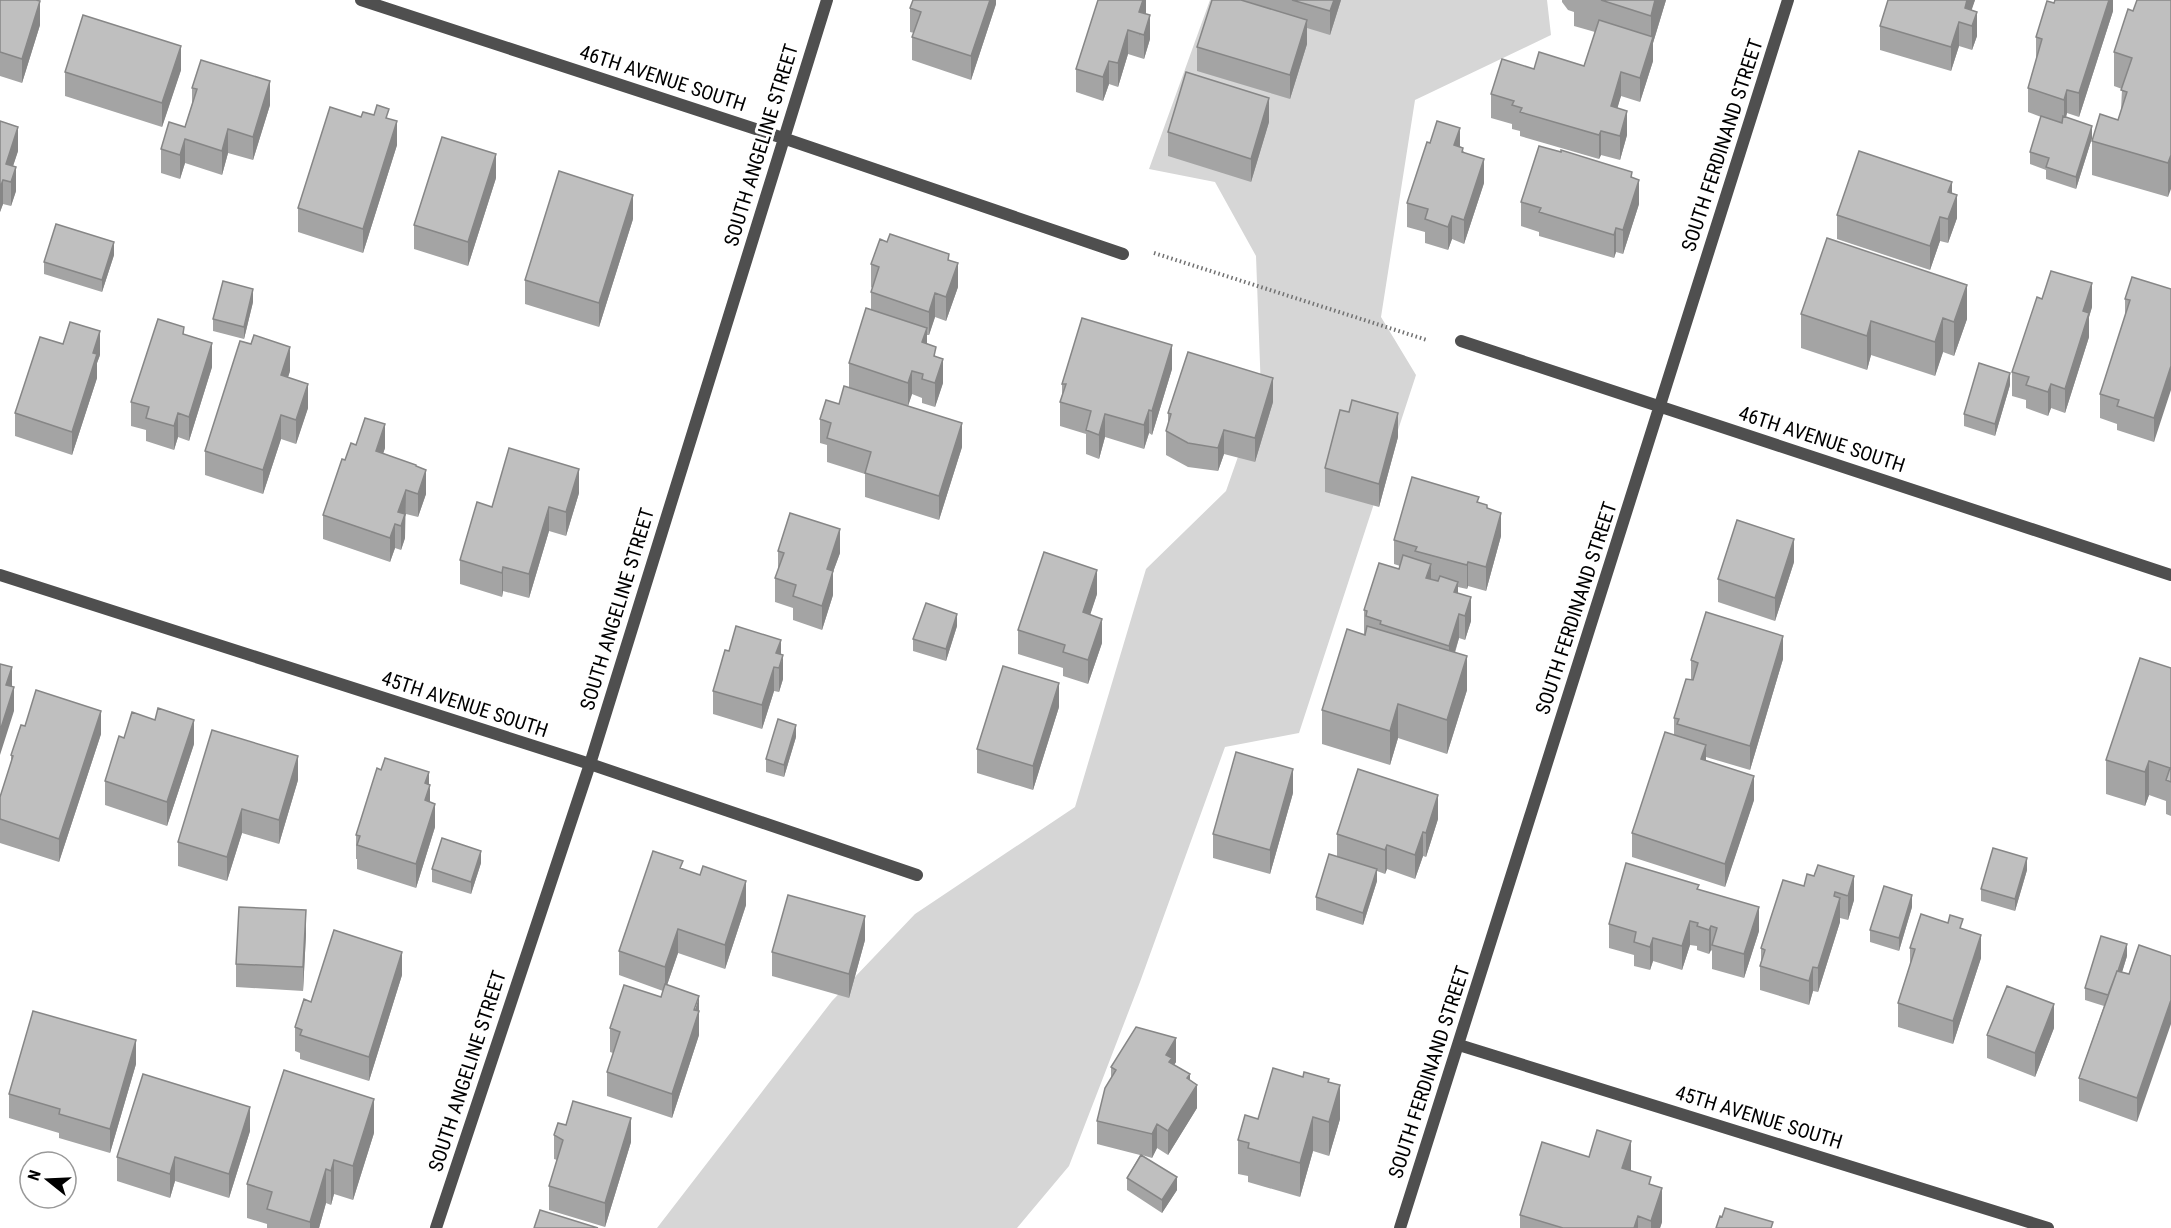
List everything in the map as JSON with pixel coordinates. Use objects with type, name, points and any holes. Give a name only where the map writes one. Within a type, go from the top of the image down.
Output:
[{"type":"street","name":"46TH AVENUE SOUTH","points":[[361,0],[783,138],[1123,254]]},
{"type":"street","name":"SOUTH ANGELINE STREET","points":[[436,1228],[590,764],[827,0]]},
{"type":"street","name":"SOUTH FERDINAND STREET","points":[[1400,1228],[1788,0]]},
{"type":"street","name":"46TH AVENUE SOUTH","points":[[1461,341],[2171,575]]},
{"type":"street","name":"45TH AVENUE SOUTH","points":[[0,575],[590,764],[917,875]]},
{"type":"street","name":"45TH AVENUE SOUTH","points":[[1459,1045],[2048,1228]]},
{"type":"path","points":[[1153,252],[1426,340]]},
{"type":"shaded area","points":[[1210,0],[1547,0],[1551,35],[1415,100],[1381,317],[1416,375],[1299,733],[1225,747],[1140,982],[1069,1166],[1017,1228],[657,1228],[832,1001],[915,914],[1075,807],[1146,569],[1226,491],[1261,391],[1256,256],[1215,182],[1149,169]]},
{"type":"building","points":[[0,0],[40,1],[22,59],[0,52]]},
{"type":"building","points":[[913,0],[990,0],[971,56],[912,37],[921,12],[910,8]]},
{"type":"building","points":[[1098,0],[1143,0],[1139,12],[1150,15],[1144,35],[1128,30],[1118,63],[1109,61],[1103,77],[1076,69]]},
{"type":"building","points":[[1212,0],[1241,0],[1307,20],[1290,75],[1197,47]]},
{"type":"building","points":[[1292,0],[1334,0],[1330,11]]},
{"type":"building","points":[[1601,0],[1655,0],[1651,16]]},
{"type":"building","points":[[1888,0],[1967,0],[1965,8],[1977,12],[1972,26],[1959,22],[1951,47],[1880,26]]},
{"type":"building","points":[[2055,0],[2109,0],[2079,93],[2067,90],[2064,100],[2028,88],[2042,39],[2036,37],[2047,1],[2054,3]]},
{"type":"building","points":[[2137,0],[2171,0],[2171,155],[2168,163],[2092,141],[2100,114],[2118,120],[2127,92],[2121,90],[2132,58],[2114,52],[2128,9],[2133,11]]},
{"type":"building","points":[[83,15],[181,46],[162,103],[65,72]]},
{"type":"building","points":[[1599,20],[1653,37],[1640,78],[1621,72],[1611,106],[1627,111],[1620,136],[1601,131],[1599,135],[1520,112],[1522,108],[1512,105],[1514,101],[1491,94],[1502,59],[1534,69],[1539,52],[1584,66]]},
{"type":"building","points":[[201,60],[270,81],[253,137],[228,129],[222,151],[185,139],[180,155],[161,149],[169,122],[185,127],[197,89],[192,88]]},
{"type":"building","points":[[1186,72],[1269,98],[1251,159],[1168,132]]},
{"type":"building","points":[[377,105],[389,109],[386,118],[397,121],[363,229],[298,208],[330,107],[361,117],[363,112],[374,115]]},
{"type":"building","points":[[2041,116],[2062,123],[2063,116],[2092,126],[2076,177],[2046,167],[2049,158],[2030,152]]},
{"type":"building","points":[[0,121],[18,127],[6,164],[16,167],[11,182],[3,180],[0,188]]},
{"type":"building","points":[[1437,121],[1460,128],[1454,145],[1463,148],[1462,152],[1484,159],[1464,220],[1452,216],[1448,227],[1425,219],[1428,209],[1407,203],[1427,142],[1430,143]]},
{"type":"building","points":[[442,137],[496,154],[468,242],[414,225]]},
{"type":"building","points":[[1539,146],[1561,152],[1561,150],[1632,172],[1631,177],[1639,180],[1623,230],[1616,228],[1614,235],[1539,212],[1541,208],[1521,202]]},
{"type":"building","points":[[1859,151],[1952,182],[1948,192],[1957,195],[1948,219],[1940,217],[1930,246],[1837,215]]},
{"type":"building","points":[[559,171],[633,195],[599,303],[525,280]]},
{"type":"building","points":[[56,224],[114,242],[102,280],[44,262]]},
{"type":"building","points":[[890,234],[949,254],[948,260],[958,263],[946,297],[935,293],[929,312],[871,292],[879,267],[871,264],[880,239],[887,242]]},
{"type":"building","points":[[1827,238],[1967,285],[1954,322],[1943,318],[1935,342],[1871,321],[1867,336],[1801,314]]},
{"type":"building","points":[[2051,271],[2092,283],[2083,311],[2089,313],[2065,389],[2051,384],[2048,392],[2026,385],[2029,377],[2012,372],[2037,297],[2042,299]]},
{"type":"building","points":[[2132,277],[2171,289],[2171,366],[2154,418],[2117,406],[2119,400],[2100,394],[2130,300],[2125,299]]},
{"type":"building","points":[[223,281],[253,289],[244,327],[213,319]]},
{"type":"building","points":[[866,308],[927,328],[922,342],[936,347],[934,356],[943,359],[935,383],[922,379],[923,374],[912,371],[908,383],[849,363]]},
{"type":"building","points":[[1082,318],[1172,345],[1152,411],[1149,410],[1144,425],[1105,414],[1099,435],[1086,430],[1091,411],[1060,402],[1066,384],[1062,384]]},
{"type":"building","points":[[158,319],[184,327],[183,334],[212,343],[189,417],[178,413],[174,426],[146,418],[149,407],[131,402]]},
{"type":"building","points":[[70,322],[100,331],[93,353],[97,354],[72,432],[15,413],[40,337],[63,344]]},
{"type":"building","points":[[254,335],[290,347],[281,375],[308,384],[296,420],[281,415],[263,470],[205,451],[240,341],[251,344]]},
{"type":"building","points":[[1188,352],[1273,378],[1255,438],[1224,430],[1218,448],[1188,443],[1166,431],[1171,414],[1168,413]]},
{"type":"building","points":[[1979,363],[2010,373],[1995,424],[1964,414]]},
{"type":"building","points":[[844,386],[962,423],[939,496],[865,473],[871,452],[827,438],[831,423],[820,419],[826,400],[839,404]]},
{"type":"building","points":[[1352,400],[1398,413],[1379,484],[1325,468],[1340,410],[1349,412]]},
{"type":"building","points":[[365,418],[385,424],[376,451],[426,470],[418,494],[406,490],[398,512],[405,514],[401,526],[395,524],[390,538],[323,515],[342,459],[345,460],[351,443],[356,445]]},
{"type":"building","points":[[509,448],[579,469],[566,512],[549,507],[529,574],[503,567],[502,573],[460,560],[477,502],[492,507]]},
{"type":"building","points":[[1412,477],[1479,497],[1477,502],[1501,513],[1486,567],[1468,562],[1467,565],[1415,551],[1417,547],[1394,540]]},
{"type":"building","points":[[790,513],[840,529],[827,569],[833,571],[822,606],[793,596],[796,585],[775,578],[784,553],[778,551]]},
{"type":"building","points":[[1737,520],[1794,539],[1775,598],[1718,579]]},
{"type":"building","points":[[1044,552],[1097,570],[1083,612],[1102,619],[1088,660],[1063,652],[1065,645],[1018,630]]},
{"type":"building","points":[[1403,555],[1431,564],[1426,578],[1438,581],[1440,576],[1458,582],[1454,592],[1471,597],[1465,616],[1459,614],[1449,646],[1380,624],[1381,621],[1366,616],[1367,611],[1364,610],[1379,563],[1399,569]]},
{"type":"building","points":[[926,603],[957,614],[946,649],[913,639]]},
{"type":"building","points":[[1706,612],[1783,636],[1750,746],[1677,724],[1679,719],[1674,718],[1686,679],[1693,680],[1698,663],[1691,660]]},
{"type":"building","points":[[736,626],[781,640],[776,653],[783,655],[779,668],[774,667],[762,705],[713,691],[725,650],[729,651]]},
{"type":"building","points":[[1367,626],[1467,656],[1447,720],[1398,704],[1390,731],[1322,710],[1347,629],[1365,635]]},
{"type":"building","points":[[2140,658],[2171,668],[2171,782],[2166,780],[2170,768],[2149,761],[2145,772],[2106,760]]},
{"type":"building","points":[[0,664],[12,667],[6,685],[14,687],[0,731]]},
{"type":"building","points":[[1003,666],[1059,683],[1033,766],[977,749]]},
{"type":"building","points":[[36,690],[101,711],[59,839],[0,819],[0,797],[13,756],[11,755],[21,725],[25,726]]},
{"type":"building","points":[[158,708],[194,720],[167,802],[105,781],[119,736],[124,738],[132,712],[155,720]]},
{"type":"building","points":[[778,719],[796,725],[784,765],[766,759]]},
{"type":"building","points":[[212,730],[298,756],[279,820],[242,809],[227,857],[178,842]]},
{"type":"building","points":[[1665,732],[1706,745],[1701,759],[1754,776],[1725,864],[1632,833]]},
{"type":"building","points":[[1236,752],[1293,769],[1270,850],[1213,834]]},
{"type":"building","points":[[385,758],[429,772],[425,783],[430,785],[425,800],[435,804],[416,864],[357,845],[360,836],[356,835],[377,768],[381,770]]},
{"type":"building","points":[[1358,769],[1438,795],[1426,833],[1423,832],[1415,855],[1387,845],[1385,850],[1337,834]]},
{"type":"building","points":[[442,838],[481,851],[471,882],[432,869]]},
{"type":"building","points":[[1993,848],[2027,858],[2015,899],[1981,889]]},
{"type":"building","points":[[653,851],[683,861],[680,868],[700,875],[703,866],[746,881],[725,945],[678,929],[665,967],[619,951]]},
{"type":"building","points":[[1329,854],[1377,869],[1363,913],[1316,897]]},
{"type":"building","points":[[1626,863],[1699,885],[1697,889],[1759,907],[1744,954],[1712,945],[1717,928],[1711,926],[1709,930],[1690,921],[1682,946],[1653,938],[1650,947],[1634,942],[1636,932],[1609,924]]},
{"type":"building","points":[[1818,865],[1854,876],[1848,896],[1835,892],[1834,896],[1840,898],[1818,968],[1813,967],[1809,981],[1760,966],[1765,950],[1761,948],[1783,880],[1804,886],[1807,874],[1814,876]]},
{"type":"building","points":[[1884,886],[1912,895],[1899,938],[1870,930]]},
{"type":"building","points":[[788,895],[865,916],[849,974],[772,952]]},
{"type":"building","points":[[239,907],[306,910],[303,967],[236,964]]},
{"type":"building","points":[[1921,914],[1948,923],[1950,915],[1963,919],[1960,928],[1981,935],[1953,1021],[1898,1003],[1915,949],[1910,948]]},
{"type":"building","points":[[334,930],[402,952],[369,1057],[300,1035],[302,1030],[295,1027],[304,999],[311,1002]]},
{"type":"building","points":[[2101,936],[2127,944],[2108,995],[2085,988]]},
{"type":"building","points":[[2139,945],[2171,956],[2171,1000],[2137,1098],[2079,1078],[2117,971],[2129,974]]},
{"type":"building","points":[[665,984],[699,996],[694,1010],[699,1011],[672,1094],[607,1072],[620,1032],[610,1028],[624,985],[661,997]]},
{"type":"building","points":[[2007,986],[2054,1004],[2035,1053],[1987,1035]]},
{"type":"building","points":[[33,1011],[136,1040],[110,1129],[59,1114],[60,1109],[9,1094]]},
{"type":"building","points":[[1136,1027],[1176,1038],[1166,1055],[1172,1058],[1169,1062],[1190,1074],[1187,1078],[1197,1085],[1168,1131],[1157,1124],[1152,1134],[1097,1121],[1105,1088],[1116,1070],[1111,1067]]},
{"type":"building","points":[[1273,1068],[1303,1077],[1304,1072],[1329,1079],[1328,1082],[1340,1085],[1329,1122],[1313,1117],[1300,1163],[1248,1148],[1249,1143],[1238,1140],[1245,1115],[1258,1119]]},
{"type":"building","points":[[284,1070],[374,1099],[353,1166],[334,1160],[331,1171],[326,1169],[310,1222],[267,1209],[272,1192],[247,1184]]},
{"type":"building","points":[[143,1074],[250,1107],[229,1174],[175,1157],[170,1174],[117,1157]]},
{"type":"building","points":[[573,1101],[631,1118],[605,1203],[549,1186],[563,1140],[554,1135],[558,1123],[566,1125]]},
{"type":"building","points":[[1597,1130],[1631,1141],[1622,1168],[1651,1177],[1649,1184],[1662,1188],[1651,1221],[1638,1216],[1634,1228],[1563,1228],[1520,1215],[1542,1142],[1589,1157]]},
{"type":"building","points":[[1141,1155],[1177,1177],[1162,1200],[1127,1178]]},
{"type":"building","points":[[1725,1208],[1773,1222],[1771,1228],[1716,1228]]},
{"type":"building","points":[[540,1210],[598,1228],[534,1228]]}]
